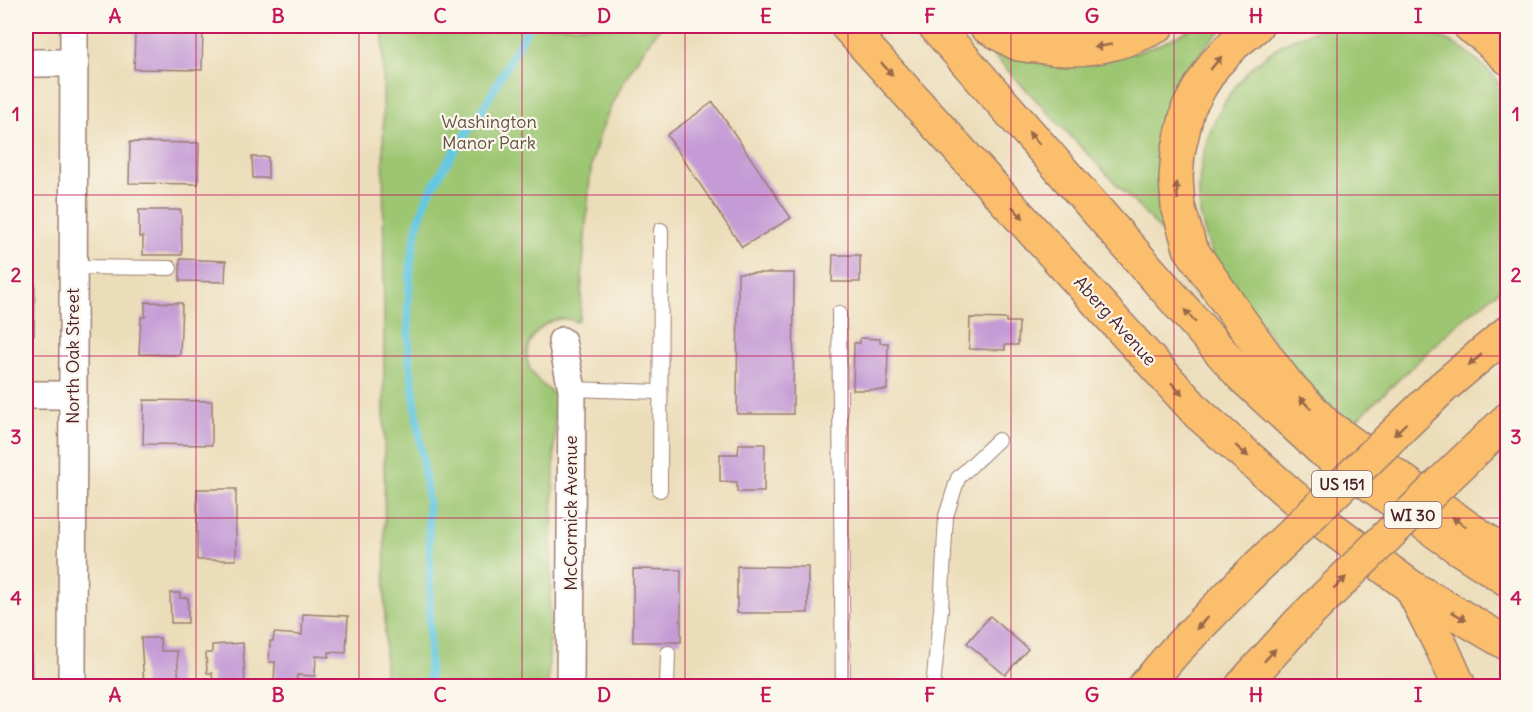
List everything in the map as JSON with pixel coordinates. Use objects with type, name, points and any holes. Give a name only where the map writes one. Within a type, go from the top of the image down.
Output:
[{"type":"main road","name":"Aberg Avenue","points":[[848,26],[1198,413],[1315,516],[1411,587],[1508,644]]},
{"type":"main road","name":"WI 30","points":[[935,26],[1242,376],[1321,448],[1460,549],[1508,580]]},
{"type":"main road","points":[[986,26],[1019,44],[1058,50],[1079,50],[1112,44],[1157,26]]},
{"type":"main road","points":[[1256,26],[1214,65],[1188,109],[1179,141],[1176,178],[1178,206],[1190,248],[1285,382],[1325,424],[1508,555]]},
{"type":"main road","points":[[1470,26],[1508,58]]},
{"type":"main road","name":"US 151","points":[[1145,687],[1175,651],[1242,581],[1442,388],[1508,332]]},
{"type":"main road","points":[[1242,687],[1298,624],[1502,424]]},
{"type":"main road","points":[[1411,587],[1459,687]]},
{"type":"street","name":"North Oak Street","points":[[72,687],[74,26]]},
{"type":"street","points":[[26,63],[75,63]]},
{"type":"street","name":"McCormick Avenue","points":[[562,341],[572,389],[570,687]]},
{"type":"street","points":[[26,395],[72,395]]},
{"type":"lane","points":[[660,490],[661,230]]},
{"type":"lane","points":[[73,267],[170,268]]},
{"type":"lane","points":[[839,313],[843,687]]},
{"type":"lane","points":[[572,389],[660,392]]},
{"type":"lane","points":[[933,687],[941,609],[946,516],[958,478],[998,440]]},
{"type":"lane","points":[[667,687],[668,653]]},
{"type":"green space","name":"Washington Manor Park","points":[[383,26],[661,26],[622,85],[600,133],[595,150],[589,183],[580,318],[577,322],[559,319],[543,326],[532,338],[527,353],[527,361],[532,373],[556,396],[548,686],[385,686]]},
{"type":"green space","points":[[1197,26],[1226,26],[1210,42],[1184,79],[1167,120],[1160,165],[1161,188],[1173,238],[1168,238],[975,36],[1135,53]]},
{"type":"green space","points":[[1330,26],[1408,26],[1429,32],[1451,42],[1472,56],[1491,73],[1507,94],[1507,284],[1456,325],[1352,424],[1309,388],[1214,259],[1200,211],[1199,186],[1202,161],[1208,138],[1230,94],[1263,58],[1283,44]]},
{"type":"building","points":[[135,28],[203,29],[202,70],[134,69]]},
{"type":"building","points":[[713,102],[791,218],[742,247],[667,135]]},
{"type":"building","points":[[130,142],[199,143],[198,184],[129,183]]},
{"type":"building","points":[[252,157],[268,157],[268,178],[253,178]]},
{"type":"building","points":[[139,210],[181,210],[182,255],[143,255],[143,237],[139,237]]},
{"type":"building","points":[[833,255],[860,255],[860,282],[832,282]]},
{"type":"building","points":[[180,259],[226,261],[225,282],[180,281]]},
{"type":"building","points":[[738,273],[794,273],[793,414],[737,414]]},
{"type":"building","points":[[26,283],[35,283],[34,335],[26,335]]},
{"type":"building","points":[[145,302],[182,303],[180,355],[139,354],[141,317],[145,317]]},
{"type":"building","points":[[970,318],[1006,319],[1006,322],[1019,322],[1018,345],[1005,345],[1005,350],[969,349]]},
{"type":"building","points":[[860,338],[880,339],[880,343],[888,343],[887,390],[853,390],[854,343],[860,343]]},
{"type":"building","points":[[144,400],[212,401],[212,445],[143,444]]},
{"type":"building","points":[[739,444],[765,444],[764,492],[737,492],[737,482],[720,481],[720,454],[738,454]]},
{"type":"building","points":[[197,489],[236,489],[236,560],[197,560]]},
{"type":"building","points":[[737,566],[808,567],[808,613],[737,613]]},
{"type":"building","points":[[633,569],[681,570],[681,642],[633,642]]},
{"type":"building","points":[[170,593],[180,593],[180,598],[188,598],[188,623],[171,623]]},
{"type":"building","points":[[303,614],[348,616],[346,653],[329,652],[329,657],[316,656],[315,676],[297,675],[296,686],[274,685],[275,662],[269,662],[270,641],[273,641],[274,633],[302,635]]},
{"type":"building","points":[[990,616],[1028,649],[1005,675],[967,643]]},
{"type":"building","points":[[141,638],[160,638],[161,651],[177,651],[179,686],[144,686]]},
{"type":"building","points":[[243,643],[245,686],[213,684],[212,673],[207,673],[206,653],[212,653],[212,645]]},
{"type":"building","points":[[26,646],[31,646],[32,686],[26,686]]},
{"type":"waterway","points":[[429,686],[428,501],[409,357],[408,306],[411,260],[418,223],[428,195],[481,112],[529,26]]}]
